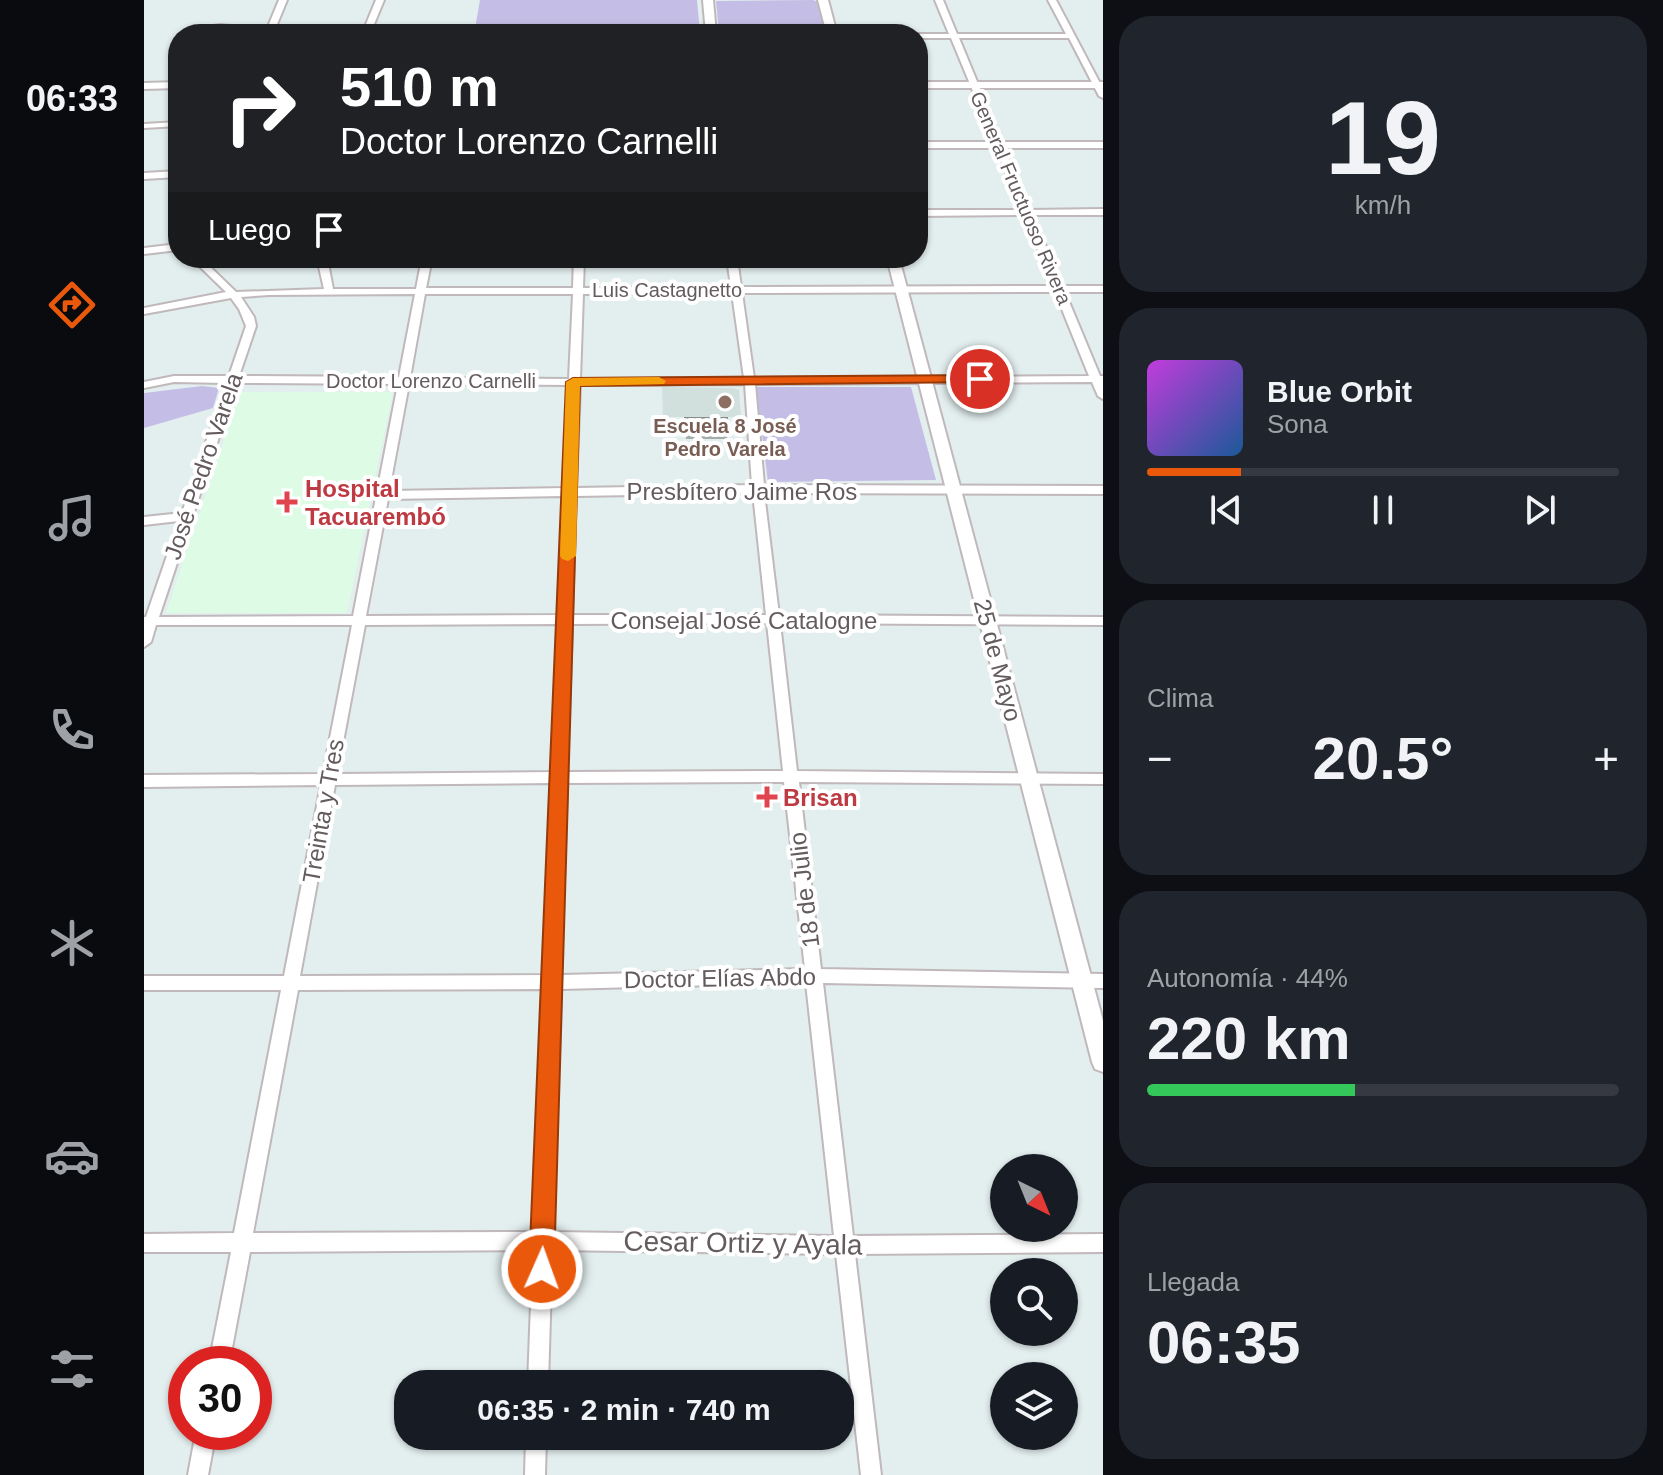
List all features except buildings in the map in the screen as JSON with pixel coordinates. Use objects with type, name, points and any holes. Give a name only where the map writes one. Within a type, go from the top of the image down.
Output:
[{"type":"street","points":[[273,24],[283,0]]},
{"type":"street","points":[[370,24],[380,0]]},
{"type":"street","points":[[708,0],[710,24]]},
{"type":"street","points":[[823,0],[829,24]]},
{"type":"street","name":"General Fructuoso Rivera","points":[[939,0],[1059,289],[1100,379],[1103,396]]},
{"type":"street","points":[[1052,0],[1099,81],[1103,96]]},
{"type":"street","points":[[928,36],[1073,36]]},
{"type":"street","points":[[144,76],[168,76]]},
{"type":"street","points":[[928,78],[972,81],[1099,81]]},
{"type":"street","points":[[928,84],[972,81]]},
{"type":"street","points":[[144,86],[168,85]]},
{"type":"street","points":[[144,126],[168,125]]},
{"type":"street","points":[[928,145],[1103,145]]},
{"type":"street","points":[[144,176],[168,175]]},
{"type":"street","points":[[928,213],[1103,212]]},
{"type":"street","points":[[144,251],[168,248]]},
{"type":"street","points":[[206,268],[232,294]]},
{"type":"street","points":[[324,268],[329,291]]},
{"type":"street","name":"Treinta y Tres","points":[[222,1346],[425,268]]},
{"type":"street","points":[[538,1370],[579,268]]},
{"type":"street","name":"18 de Julio","points":[[733,268],[749,380],[758,489],[871,1475]]},
{"type":"street","name":"25 de Mayo","points":[[895,268],[1103,1062]]},
{"type":"street","name":"Luis Castagnetto","points":[[144,311],[232,294],[329,291],[1103,289]]},
{"type":"street","name":"José Pedro Varela","points":[[144,642],[148,621],[251,320],[232,294]]},
{"type":"street","name":"Doctor Lorenzo Carnelli","points":[[144,385],[174,379],[573,382],[1100,379]]},
{"type":"street","name":"Presbítero Jaime Ros","points":[[381,495],[758,489],[1103,490]]},
{"type":"street","points":[[144,521],[184,517]]},
{"type":"street","name":"Consejal José Catalogne","points":[[148,621],[1103,621]]},
{"type":"street","points":[[144,781],[791,776],[1103,779]]},
{"type":"street","name":"Doctor Elías Abdo","points":[[144,983],[553,982],[814,976],[1103,981]]},
{"type":"street","name":"Cesar Ortiz y Ayala","points":[[144,1243],[1103,1243]]},
{"type":"street","points":[[198,1475],[203,1450]]},
{"type":"street","points":[[535,1475],[536,1450]]},
{"type":"shaded area","points":[[480,0],[697,0],[699,24],[476,24]]},
{"type":"shaded area","points":[[813,0],[818,2],[824,24],[718,24],[716,1]]},
{"type":"shaded area","points":[[202,386],[219,388],[213,408],[144,428],[144,393]]},
{"type":"shaded area","points":[[662,387],[739,390],[741,417],[663,417]]},
{"type":"shaded area","points":[[756,387],[911,387],[936,480],[768,482]]},
{"type":"shaded area","name":"Hospital Tacuarembó","points":[[240,392],[393,392],[347,613],[166,613]]},
{"type":"slow traffic","points":[[568,556],[573,382],[659,381]]},
{"type":"place","name":"Escuela 8 José Pedro Varela","points":[[725,402]]},
{"type":"place","name":"Hospital Tacuarembó","points":[[287,502]]},
{"type":"place","name":"Brisan","points":[[767,797]]},
{"type":"route","points":[[542,1269],[573,382],[980,379]]}]
